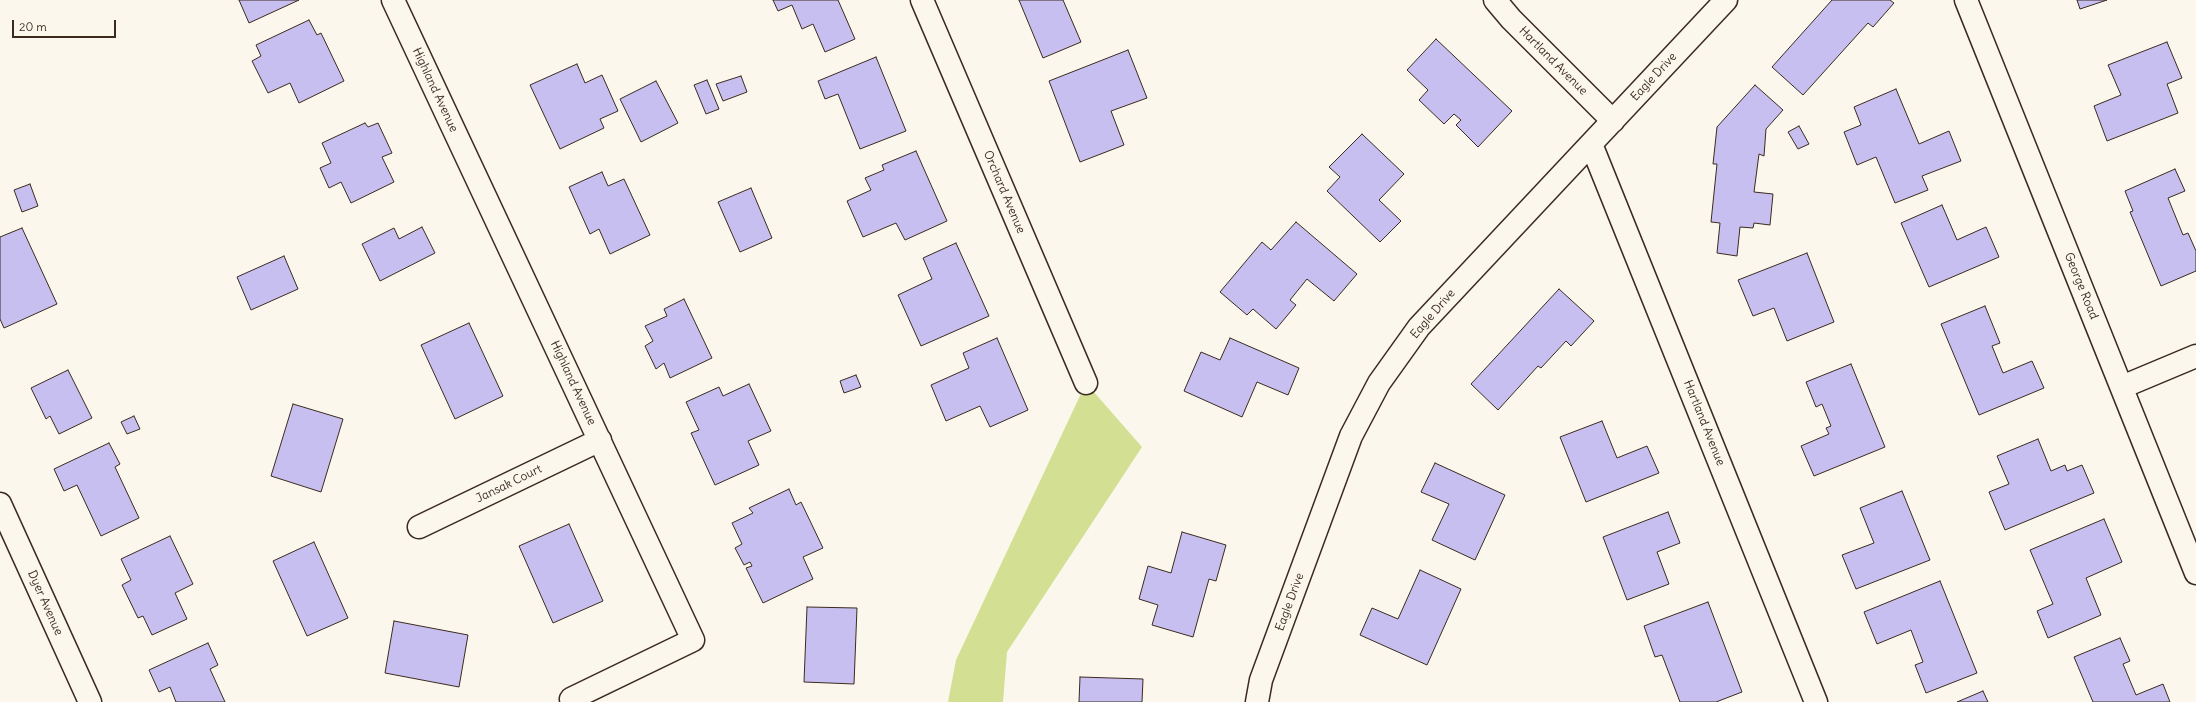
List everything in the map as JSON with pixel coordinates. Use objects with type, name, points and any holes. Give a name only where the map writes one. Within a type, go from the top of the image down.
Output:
[{"type":"street","name":"Highland Avenue","points":[[393,0],[693,640],[570,699],[572,702]]},
{"type":"street","name":"Orchard Avenue","points":[[922,0],[1086,383]]},
{"type":"street","name":"Hartland Avenue","points":[[1495,0],[1511,19],[1613,121]]},
{"type":"street","name":"Eagle Drive","points":[[1257,702],[1261,680],[1351,436],[1380,384],[1419,327],[1726,0]]},
{"type":"street","name":"George Road","points":[[1966,0],[2196,573]]},
{"type":"street","name":"Hartland Avenue","points":[[1591,144],[1816,702]]},
{"type":"street","points":[[2122,387],[2196,356]]},
{"type":"street","name":"Jansak Court","points":[[419,527],[600,440]]},
{"type":"street","name":"Dyer Avenue","points":[[0,504],[90,702]]},
{"type":"green space","points":[[1086,383],[1142,447],[1007,652],[1003,702],[948,702],[956,660]]},
{"type":"building","points":[[239,0],[299,0],[249,23]]},
{"type":"building","points":[[773,0],[838,0],[855,39],[825,52],[813,24],[802,29],[792,5],[778,11]]},
{"type":"building","points":[[1019,0],[1063,0],[1081,42],[1043,58]]},
{"type":"building","points":[[1832,0],[1890,0],[1894,3],[1873,27],[1868,23],[1803,95],[1772,67]]},
{"type":"building","points":[[2077,0],[2107,0],[2080,9]]},
{"type":"building","points":[[309,20],[317,35],[321,33],[344,81],[299,103],[290,83],[268,93],[252,61],[261,56],[256,45]]},
{"type":"building","points":[[1436,39],[1512,111],[1478,147],[1456,125],[1461,120],[1454,114],[1444,124],[1419,100],[1428,90],[1407,70]]},
{"type":"building","points":[[2167,42],[2182,78],[2167,84],[2178,113],[2107,141],[2094,106],[2121,95],[2108,65]]},
{"type":"building","points":[[1128,50],[1147,98],[1111,111],[1124,145],[1080,162],[1049,81]]},
{"type":"building","points":[[876,57],[906,131],[860,149],[838,94],[825,99],[818,81]]},
{"type":"building","points":[[577,64],[585,83],[602,75],[618,111],[600,119],[604,128],[560,149],[530,85]]},
{"type":"building","points":[[741,76],[747,92],[723,101],[716,84]]},
{"type":"building","points":[[707,80],[719,109],[706,114],[694,85]]},
{"type":"building","points":[[656,81],[678,123],[641,142],[620,99]]},
{"type":"building","points":[[1755,85],[1783,110],[1766,129],[1764,156],[1759,154],[1754,192],[1773,194],[1770,225],[1754,223],[1753,228],[1740,227],[1737,256],[1717,253],[1720,223],[1711,222],[1717,164],[1713,164],[1717,127]]},
{"type":"building","points":[[1896,89],[1919,144],[1949,131],[1961,161],[1922,176],[1928,190],[1895,203],[1876,157],[1857,165],[1844,132],[1861,125],[1854,107]]},
{"type":"building","points":[[365,123],[368,127],[378,123],[392,153],[382,157],[394,182],[351,203],[341,182],[329,188],[320,168],[331,163],[322,143]]},
{"type":"building","points":[[1799,126],[1809,144],[1798,149],[1788,132]]},
{"type":"building","points":[[1362,134],[1404,174],[1379,200],[1401,221],[1380,242],[1327,191],[1340,177],[1329,167]]},
{"type":"building","points":[[916,151],[947,221],[905,240],[896,223],[863,237],[847,201],[871,190],[865,178],[884,170],[882,165]]},
{"type":"building","points":[[2175,169],[2185,191],[2168,198],[2183,235],[2188,233],[2196,251],[2196,271],[2161,286],[2130,212],[2133,211],[2125,191]]},
{"type":"building","points":[[602,172],[608,186],[624,179],[650,235],[610,254],[599,229],[590,234],[569,187]]},
{"type":"building","points":[[30,184],[38,206],[22,212],[14,190]]},
{"type":"building","points":[[751,188],[772,238],[740,252],[718,202]]},
{"type":"building","points":[[1942,205],[1957,240],[1986,227],[1999,257],[1929,287],[1901,223]]},
{"type":"building","points":[[1296,222],[1357,274],[1334,301],[1307,279],[1290,300],[1296,305],[1276,329],[1253,309],[1247,315],[1220,292],[1262,242],[1271,250]]},
{"type":"building","points":[[422,227],[435,253],[380,281],[362,244],[394,228],[399,239]]},
{"type":"building","points":[[22,228],[57,304],[4,328],[0,319],[0,237]]},
{"type":"building","points":[[956,243],[989,316],[921,346],[898,295],[932,279],[923,258]]},
{"type":"building","points":[[1807,253],[1834,322],[1787,341],[1774,308],[1753,316],[1738,280]]},
{"type":"building","points":[[284,256],[298,289],[251,310],[237,277]]},
{"type":"building","points":[[1559,289],[1594,321],[1571,346],[1566,341],[1541,368],[1538,366],[1498,410],[1471,384]]},
{"type":"building","points":[[684,299],[712,358],[670,378],[664,363],[656,369],[645,346],[653,341],[645,326],[667,316],[664,309]]},
{"type":"building","points":[[1985,306],[2000,343],[1992,346],[2003,373],[2032,361],[2044,388],[1979,415],[1941,324]]},
{"type":"building","points":[[469,323],[503,396],[455,419],[421,345]]},
{"type":"building","points":[[997,338],[1028,410],[990,427],[980,406],[946,421],[931,385],[969,368],[963,353]]},
{"type":"building","points":[[1230,338],[1299,368],[1288,395],[1257,382],[1242,417],[1184,391],[1201,352],[1220,360]]},
{"type":"building","points":[[1851,364],[1885,447],[1814,476],[1801,446],[1829,434],[1826,428],[1831,426],[1822,404],[1816,407],[1806,382]]},
{"type":"building","points":[[68,370],[92,418],[59,434],[50,416],[46,419],[31,388]]},
{"type":"building","points":[[856,375],[861,387],[844,393],[840,381]]},
{"type":"building","points":[[749,384],[771,431],[748,441],[759,465],[715,485],[691,433],[699,430],[686,402],[719,387],[723,396]]},
{"type":"building","points":[[293,404],[343,419],[321,492],[271,476]]},
{"type":"building","points":[[134,416],[140,429],[127,434],[121,422]]},
{"type":"building","points":[[1602,421],[1617,458],[1647,446],[1659,473],[1586,502],[1560,437]]},
{"type":"building","points":[[2038,439],[2051,471],[2065,465],[2067,471],[2082,465],[2094,493],[2005,530],[1989,492],[2009,484],[1997,456]]},
{"type":"building","points":[[109,443],[120,464],[115,467],[139,518],[101,536],[77,485],[64,491],[54,469]]},
{"type":"building","points":[[1435,463],[1505,495],[1475,560],[1432,540],[1449,504],[1421,492]]},
{"type":"building","points":[[789,489],[796,505],[801,502],[823,548],[803,557],[813,579],[763,603],[746,568],[752,566],[750,562],[744,565],[735,548],[742,544],[732,523],[753,513],[749,508]]},
{"type":"building","points":[[1902,491],[1930,560],[1856,589],[1842,555],[1874,543],[1860,508]]},
{"type":"building","points":[[1668,512],[1680,543],[1657,552],[1669,584],[1627,600],[1603,537]]},
{"type":"building","points":[[2104,519],[2122,562],[2086,578],[2101,615],[2048,638],[2037,611],[2053,604],[2030,550]]},
{"type":"building","points":[[569,524],[603,601],[553,623],[519,546]]},
{"type":"building","points":[[1182,532],[1226,545],[1216,581],[1209,579],[1193,637],[1152,625],[1158,605],[1139,599],[1148,566],[1171,573]]},
{"type":"building","points":[[170,536],[193,584],[175,593],[187,619],[152,635],[143,616],[138,618],[122,585],[131,580],[121,559]]},
{"type":"building","points":[[314,542],[348,618],[307,636],[273,561]]},
{"type":"building","points":[[1420,570],[1461,589],[1427,665],[1360,635],[1372,608],[1398,619]]},
{"type":"building","points":[[1940,581],[1977,673],[1926,693],[1915,665],[1923,662],[1911,630],[1877,644],[1864,612]]},
{"type":"building","points":[[1708,602],[1742,692],[1716,702],[1680,702],[1662,655],[1655,657],[1644,626]]},
{"type":"building","points":[[807,607],[857,608],[854,684],[804,682]]},
{"type":"building","points":[[394,621],[468,635],[459,687],[385,673]]},
{"type":"building","points":[[2120,638],[2130,661],[2123,664],[2136,695],[2163,684],[2170,702],[2093,702],[2074,657]]},
{"type":"building","points":[[208,643],[218,665],[210,669],[225,702],[176,702],[170,687],[159,692],[149,670]]},
{"type":"building","points":[[1080,677],[1143,679],[1142,702],[1079,702]]},
{"type":"building","points":[[1983,691],[1988,702],[1957,702]]}]
